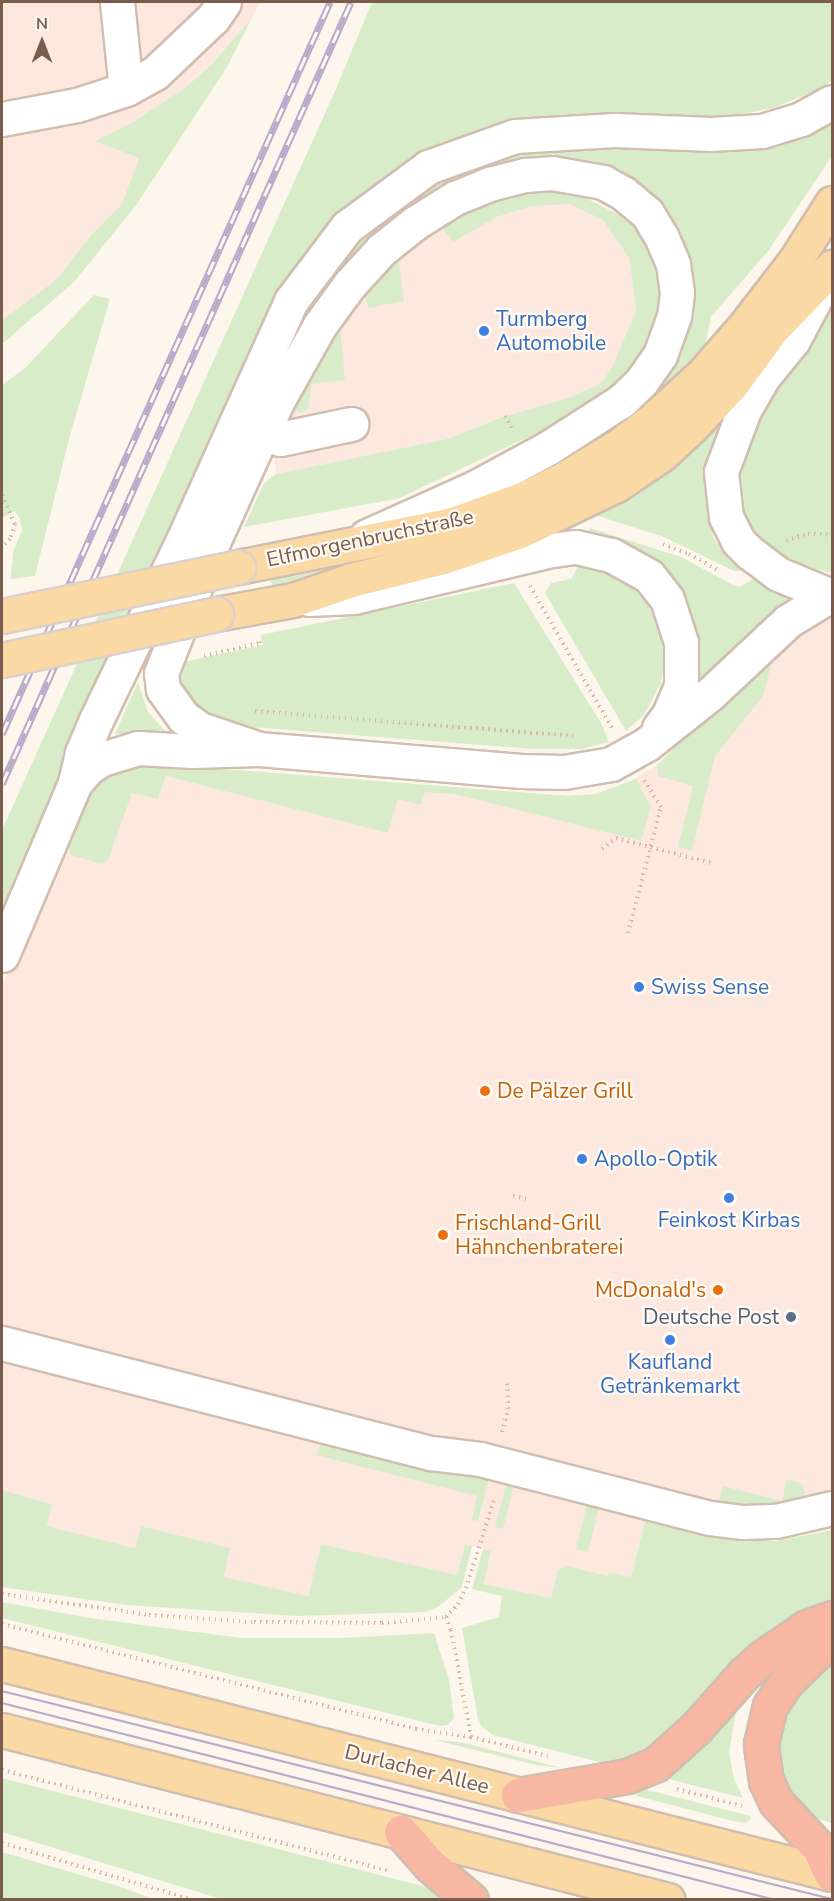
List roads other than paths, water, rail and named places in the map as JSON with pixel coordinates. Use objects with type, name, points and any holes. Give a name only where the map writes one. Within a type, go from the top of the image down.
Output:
[{"type":"highway","points":[[518,1795],[627,1776],[656,1764],[672,1752],[743,1675],[783,1641],[807,1627],[832,1618]]},
{"type":"highway","points":[[832,1642],[820,1648],[787,1680],[770,1706],[761,1744],[766,1780],[776,1802],[819,1848],[832,1874]]},
{"type":"highway","points":[[401,1832],[430,1865],[471,1899]]},
{"type":"main road","name":"Elfmorgenbruchstraße","points":[[2,616],[453,524],[527,497],[565,478],[616,447],[655,418],[709,367],[744,327],[795,261],[832,203]]},
{"type":"main road","name":"Elfmorgenbruchstraße","points":[[2,660],[216,614],[293,600],[351,580],[443,557],[520,531],[616,485],[662,454],[731,385],[773,328],[831,269]]},
{"type":"main road","name":"Durlacher Allee","points":[[2,1664],[832,1874]]},
{"type":"main road","points":[[2,1730],[668,1899]]},
{"type":"lane","points":[[117,2],[126,89]]},
{"type":"lane","points":[[2,119],[78,105],[126,89],[155,73],[213,18],[224,2]]},
{"type":"lane","points":[[2,955],[75,783],[82,753],[91,731],[184,538],[291,301],[347,227],[428,167],[515,136],[614,130],[711,134],[762,131],[801,119],[832,102]]},
{"type":"lane","points":[[259,748],[200,729],[184,718],[163,689],[161,673],[163,663],[214,540],[263,432],[279,398],[320,326],[350,284],[381,250],[415,223],[455,198],[525,175],[552,173],[576,175],[603,182],[623,193],[646,213],[662,238],[673,264],[677,292],[674,316],[660,355],[641,382],[621,401],[548,448],[476,487],[349,544]]},
{"type":"lane","points":[[831,269],[793,340],[763,377],[744,410],[721,472],[726,517],[738,541],[748,552],[778,574],[831,594]]},
{"type":"lane","points":[[263,432],[280,439],[351,424]]},
{"type":"lane","points":[[293,600],[354,597],[551,550],[576,548],[611,555],[649,576],[667,599],[681,642],[681,686],[668,716],[638,750]]},
{"type":"lane","points":[[75,783],[88,768],[102,759],[130,750],[192,751],[259,748],[521,771],[564,772],[611,764],[638,750],[710,694],[788,621],[831,594]]},
{"type":"lane","points":[[2,1343],[430,1453],[477,1458],[710,1518],[743,1522],[776,1521],[832,1508]]},
{"type":"tram line","points":[[2,1691],[832,1899]]},
{"type":"tram line","points":[[2,1703],[776,1900]]},
{"type":"railway","points":[[2,734],[330,2]]},
{"type":"railway","points":[[2,784],[351,2]]},
{"type":"place","name":"Turmberg Automobile","points":[[484,331]]},
{"type":"place","name":"Swiss Sense","points":[[639,987]]},
{"type":"place","name":"De Pälzer Grill","points":[[485,1091]]},
{"type":"place","name":"Apollo-Optik","points":[[582,1159]]},
{"type":"place","name":"Feinkost Kirbas","points":[[729,1198]]},
{"type":"place","name":"Frischland-Grill Hähnchenbraterei","points":[[443,1235]]},
{"type":"place","name":"McDonald's","points":[[718,1290]]},
{"type":"place","name":"Deutsche Post","points":[[791,1317]]},
{"type":"place","name":"Kaufland Getränkemarkt","points":[[670,1340]]}]
